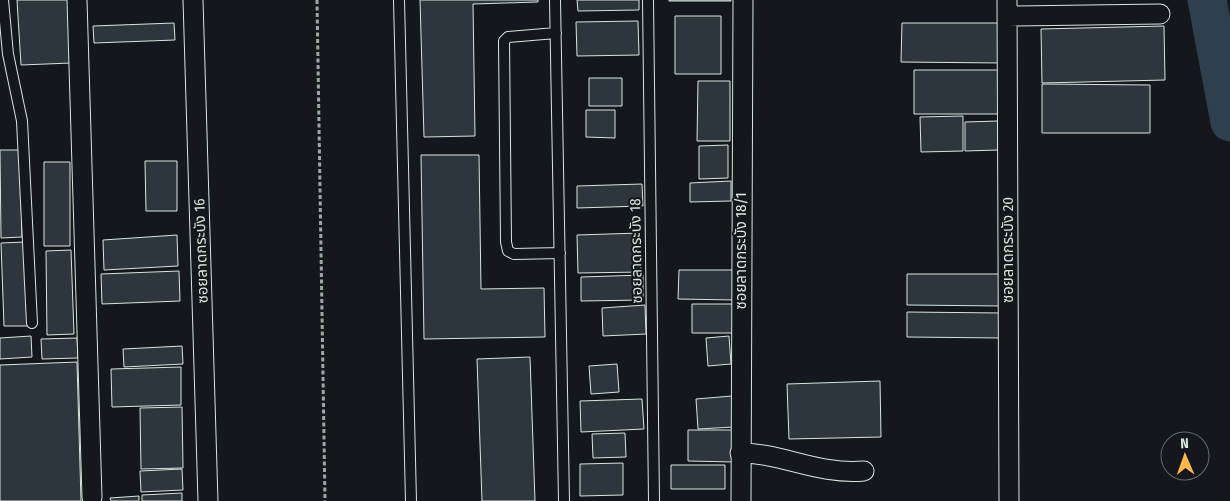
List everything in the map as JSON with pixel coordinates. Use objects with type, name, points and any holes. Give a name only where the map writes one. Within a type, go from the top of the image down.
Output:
[{"type":"street","points":[[77,0],[92,497]]},
{"type":"street","name":"ซอยลาดกระบัง 16","points":[[194,0],[208,501]]},
{"type":"street","name":"ซอยลาดกระบัง 18/1","points":[[740,501],[743,0]]},
{"type":"street","points":[[1007,8],[1160,14]]},
{"type":"street","name":"ซอยลาดกระบัง 20","points":[[1007,8],[1009,501]]},
{"type":"street","points":[[740,453],[758,453],[826,471],[845,473],[864,471]]},
{"type":"lane","points":[[3,0],[8,54],[22,121],[32,323]]},
{"type":"lane","points":[[399,0],[411,501]]},
{"type":"lane","points":[[556,0],[564,501]]},
{"type":"lane","name":"ซอยลาดกระบัง 18","points":[[648,0],[654,501]]},
{"type":"lane","points":[[556,33],[508,37],[504,41],[506,242],[508,250],[514,254],[560,253]]},
{"type":"path","points":[[317,0],[325,501]]},
{"type":"building","points":[[17,0],[68,0],[71,63],[21,65]]},
{"type":"building","points":[[420,0],[538,0],[538,2],[473,4],[475,136],[424,137]]},
{"type":"building","points":[[577,0],[639,0],[639,10],[578,11]]},
{"type":"building","points":[[731,0],[731,1],[669,1]]},
{"type":"building","points":[[675,16],[721,16],[721,74],[675,74]]},
{"type":"building","points":[[638,21],[639,55],[577,56],[576,22]]},
{"type":"building","points":[[174,23],[175,40],[94,43],[93,26]]},
{"type":"building","points":[[902,23],[1002,23],[1002,63],[901,62]]},
{"type":"building","points":[[1164,26],[1165,80],[1042,83],[1041,29]]},
{"type":"building","points":[[914,70],[999,70],[999,114],[914,114]]},
{"type":"building","points":[[589,78],[622,78],[622,106],[589,106]]},
{"type":"building","points":[[698,81],[730,81],[730,141],[697,141]]},
{"type":"building","points":[[1042,84],[1150,85],[1150,133],[1042,133]]},
{"type":"building","points":[[586,110],[615,110],[615,138],[586,137]]},
{"type":"building","points":[[963,116],[963,151],[921,152],[920,117]]},
{"type":"building","points":[[998,121],[998,150],[965,151],[965,122]]},
{"type":"building","points":[[728,145],[728,178],[699,179],[699,146]]},
{"type":"building","points":[[0,150],[20,150],[22,237],[1,238]]},
{"type":"building","points":[[421,155],[479,155],[481,289],[544,288],[545,337],[424,339]]},
{"type":"building","points":[[145,161],[177,161],[177,211],[146,211]]},
{"type":"building","points":[[44,162],[70,162],[70,246],[44,246]]},
{"type":"building","points":[[731,181],[731,201],[690,202],[690,183]]},
{"type":"building","points":[[642,184],[643,206],[577,208],[577,186]]},
{"type":"building","points":[[640,233],[641,272],[578,273],[577,235]]},
{"type":"building","points":[[177,235],[178,266],[104,270],[103,240]]},
{"type":"building","points":[[25,242],[28,326],[4,326],[1,243]]},
{"type":"building","points":[[71,250],[74,334],[47,335],[46,251]]},
{"type":"building","points":[[679,270],[735,270],[735,300],[678,299]]},
{"type":"building","points":[[179,271],[180,301],[102,304],[101,274]]},
{"type":"building","points":[[907,274],[1003,274],[1003,306],[907,305]]},
{"type":"building","points":[[643,275],[643,300],[581,301],[581,277]]},
{"type":"building","points":[[692,304],[734,304],[733,333],[692,333]]},
{"type":"building","points":[[645,305],[646,334],[603,336],[602,308]]},
{"type":"building","points":[[907,312],[1003,313],[1002,338],[907,337]]},
{"type":"building","points":[[31,336],[32,357],[0,359],[0,338]]},
{"type":"building","points":[[729,336],[731,364],[708,366],[706,338]]},
{"type":"building","points":[[77,338],[78,358],[42,359],[41,339]]},
{"type":"building","points":[[182,346],[183,364],[124,367],[123,349]]},
{"type":"building","points":[[530,357],[535,501],[482,501],[477,359]]},
{"type":"building","points":[[77,362],[81,501],[0,501],[0,365]]},
{"type":"building","points":[[617,364],[619,392],[591,394],[589,366]]},
{"type":"building","points":[[181,367],[181,405],[112,407],[111,369]]},
{"type":"building","points":[[880,381],[881,437],[789,439],[787,384]]},
{"type":"building","points":[[732,396],[734,427],[698,429],[696,399]]},
{"type":"building","points":[[642,399],[644,429],[581,432],[580,401]]},
{"type":"building","points":[[182,407],[183,468],[141,469],[140,408]]},
{"type":"building","points":[[688,430],[735,430],[734,462],[688,461]]},
{"type":"building","points":[[625,433],[626,457],[593,458],[592,434]]},
{"type":"building","points":[[623,463],[623,495],[580,496],[580,464]]},
{"type":"building","points":[[671,465],[725,465],[725,489],[671,489]]},
{"type":"building","points":[[182,469],[183,490],[141,492],[140,471]]},
{"type":"building","points":[[182,493],[182,501],[142,501],[142,495]]},
{"type":"building","points":[[139,496],[139,501],[111,501],[110,498]]},
{"type":"waterway","points":[[1207,0],[1230,122]]}]
